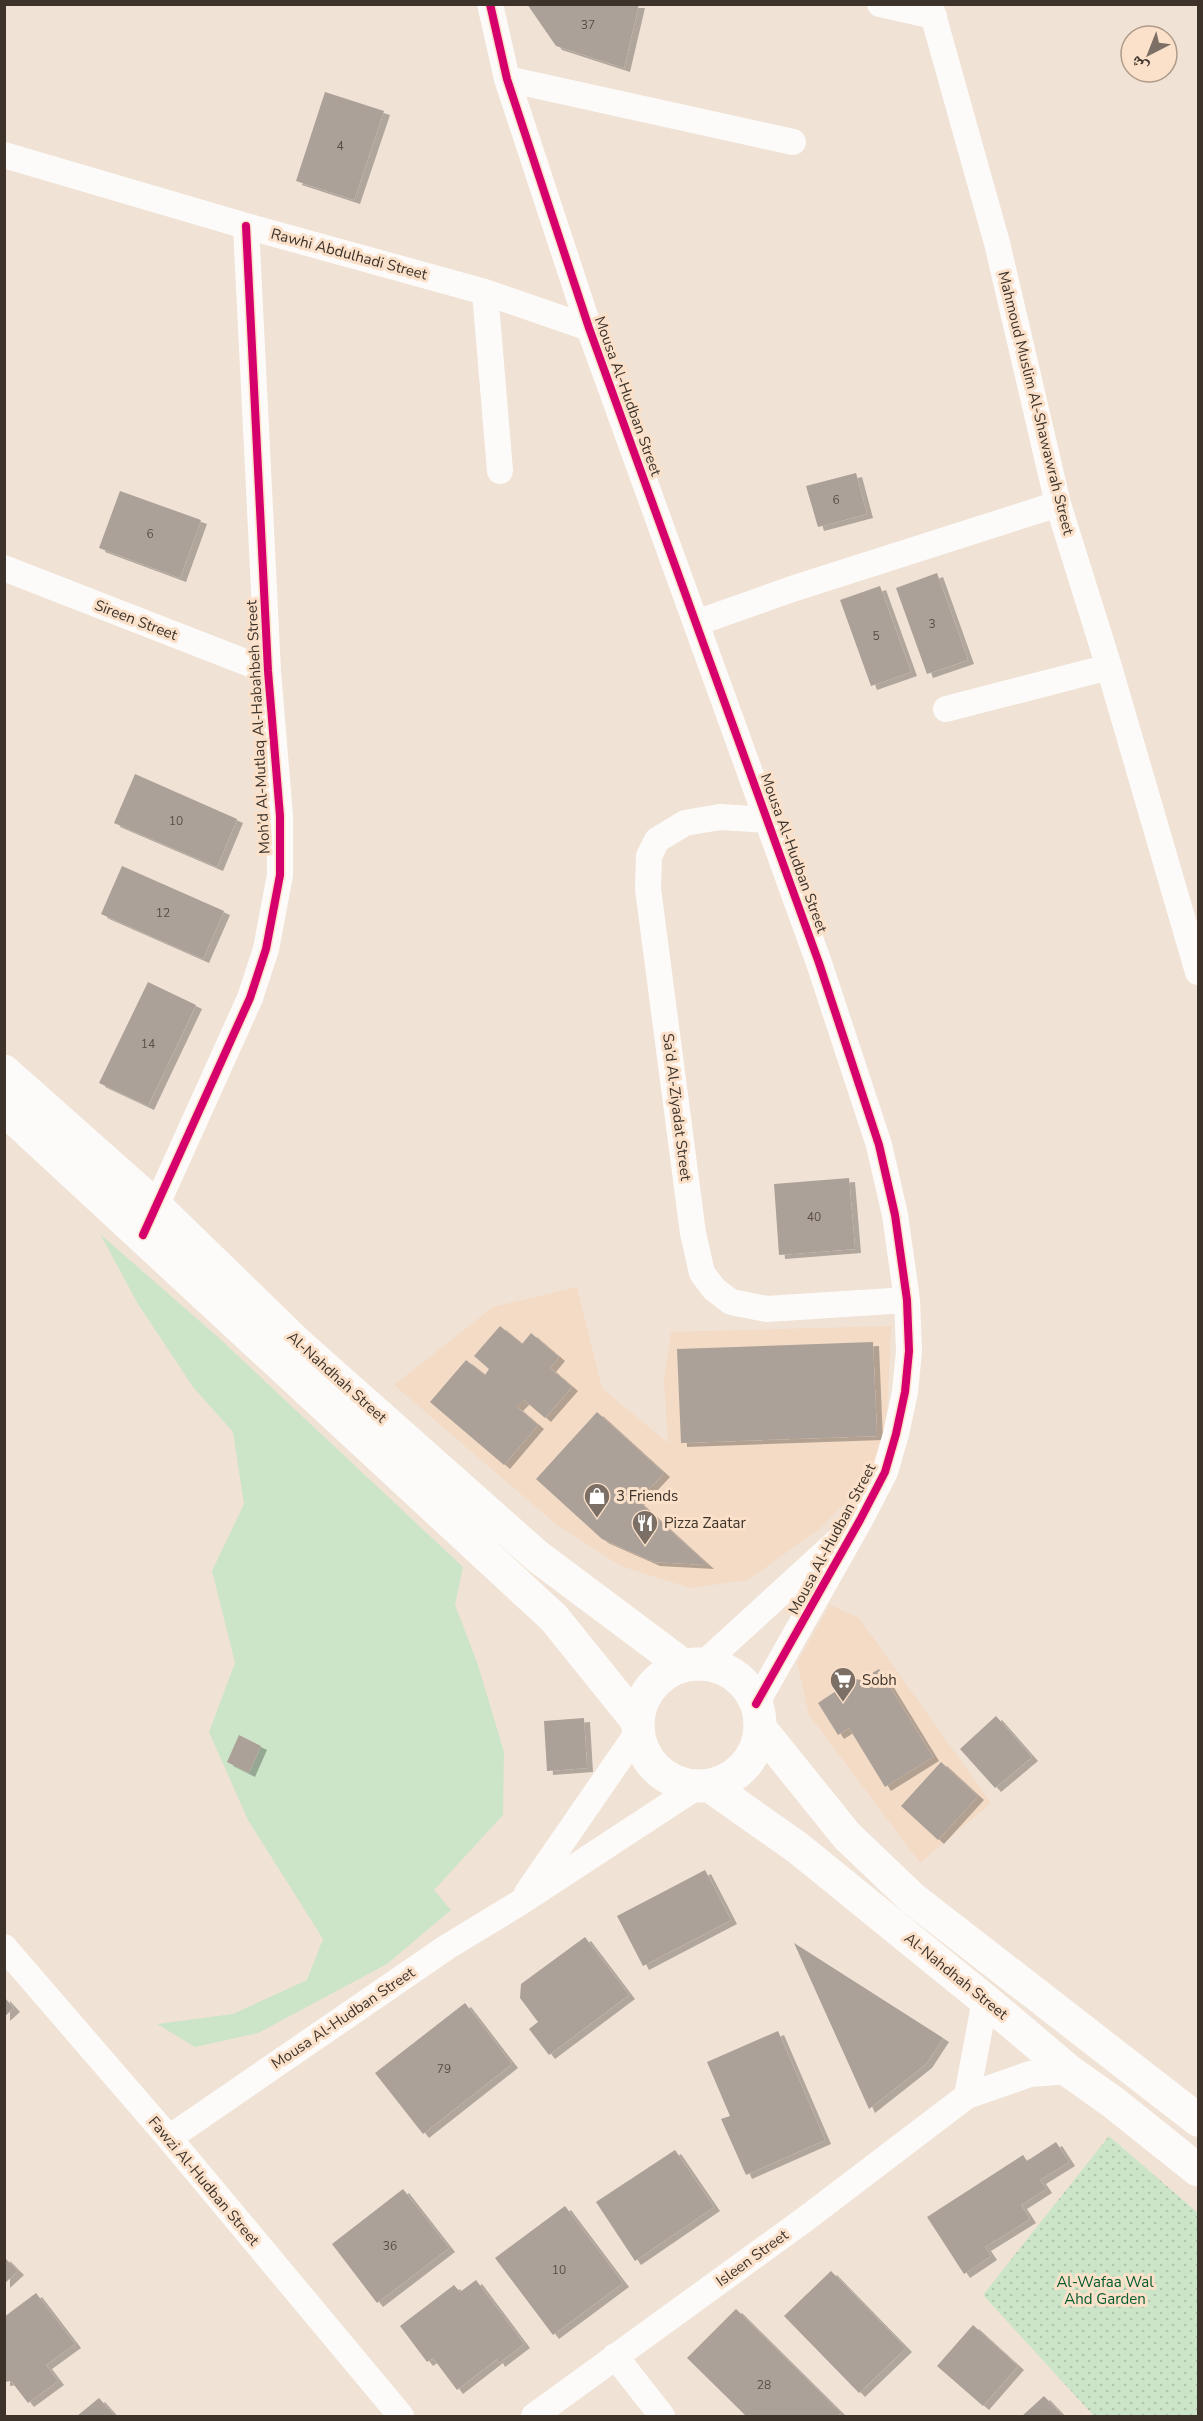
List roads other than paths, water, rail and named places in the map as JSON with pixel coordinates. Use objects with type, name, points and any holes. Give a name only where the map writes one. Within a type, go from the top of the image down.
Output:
[{"type":"street","name":"Mousa Al-Hudban Street","points":[[490,4],[507,79],[589,328],[819,963],[879,1145],[895,1215],[907,1300],[909,1351],[905,1392],[885,1472],[758,1716]]},
{"type":"street","points":[[880,4],[932,10]]},
{"type":"street","name":"Mahmoud Muslim Al-Shawawrah Street","points":[[932,10],[997,243],[1058,504],[1109,667],[1189,902],[1198,972]]},
{"type":"street","points":[[507,79],[793,142]]},
{"type":"street","name":"Rawhi Abdulhadi Street","points":[[4,155],[246,226],[485,292],[589,328]]},
{"type":"street","name":"Moh’d Al-Mutlaq Al-Habahbeh Street","points":[[143,1235],[250,998],[266,949],[280,874],[280,816],[268,672],[246,226]]},
{"type":"street","points":[[485,292],[500,471]]},
{"type":"street","points":[[696,623],[792,589],[1058,504]]},
{"type":"street","name":"Sireen Street","points":[[4,568],[268,672]]},
{"type":"street","points":[[946,709],[1109,667]]},
{"type":"street","name":"Sa’d Al-Ziyadat Street","points":[[768,820],[720,817],[685,823],[657,840],[649,856],[648,889],[693,1233],[702,1273],[714,1289],[731,1302],[767,1309],[907,1300]]},
{"type":"street","name":"Al-Nahdhah Street","points":[[4,1071],[156,1206],[297,1343],[537,1556],[694,1665]]},
{"type":"street","name":"Al-Nahdhah Street","points":[[4,1108],[554,1618],[638,1727]]},
{"type":"street","name":"Mousa Al-Hudban Street","points":[[694,1665],[860,1520]]},
{"type":"street","points":[[758,1716],[757,1745],[750,1760],[739,1772],[725,1780],[704,1786],[681,1784],[665,1776],[652,1764],[643,1749],[638,1727],[642,1702],[652,1686],[666,1673],[694,1665],[720,1668],[735,1676],[748,1689],[758,1716],[848,1836],[912,1898],[1198,2120]]},
{"type":"street","name":"Mousa Al-Hudban Street","points":[[521,1902],[638,1727]]},
{"type":"street","name":"Mousa Al-Hudban Street","points":[[169,2138],[447,1947],[704,1786]]},
{"type":"street","name":"Al-Nahdhah Street","points":[[704,1786],[798,1848],[1069,2070],[1198,2170]]},
{"type":"street","name":"Fawzi Al-Hudban Street","points":[[4,1947],[169,2138],[401,2416]]},
{"type":"street","points":[[966,2096],[985,2000]]},
{"type":"street","name":"Isleen Street","points":[[534,2416],[804,2220],[966,2096],[1030,2074],[1069,2070]]},
{"type":"street","points":[[615,2356],[662,2416]]},
{"type":"place","name":"3 Friends","points":[[597,1519]]},
{"type":"place","name":"Pizza Zaatar","points":[[645,1546]]},
{"type":"place","name":"Sobh","points":[[843,1703]]},
{"type":"park label","name":"Al-Wafaa Wal Ahd Garden","points":[[1105,2290]]}]
